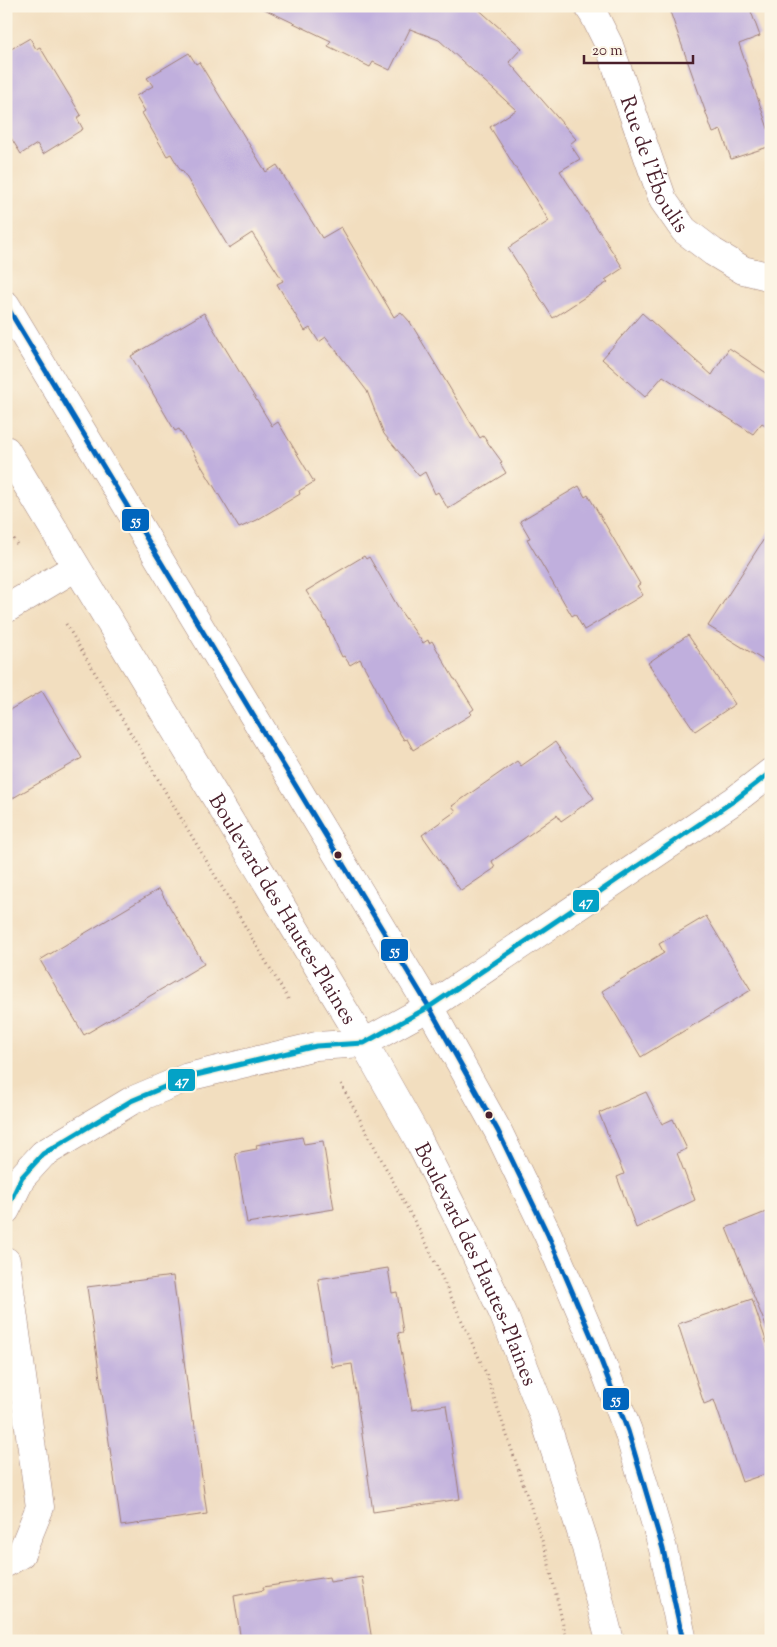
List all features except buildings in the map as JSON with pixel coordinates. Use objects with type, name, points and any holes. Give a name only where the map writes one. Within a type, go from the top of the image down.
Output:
[{"type":"street","name":"Rue de l'Éboulis","points":[[588,6],[608,45],[663,200],[684,230],[713,252],[742,270],[771,277]]},
{"type":"street","points":[[6,305],[430,1007],[498,1131],[548,1235],[595,1345],[628,1432],[664,1549],[683,1641]]},
{"type":"street","name":"Boulevard des Hautes-Plaines","points":[[6,450],[364,1044],[417,1137],[503,1313],[544,1417],[585,1544],[610,1641]]},
{"type":"street","points":[[6,609],[76,567]]},
{"type":"street","points":[[6,1210],[22,1177],[43,1154],[131,1101],[188,1077],[316,1046],[364,1044],[430,1007],[735,800],[771,772]]},
{"type":"street","points":[[6,1261],[40,1507],[21,1554],[6,1563]]},
{"type":"path","points":[[6,526],[18,546]]},
{"type":"path","points":[[66,624],[290,1002]]},
{"type":"path","points":[[341,1084],[427,1244],[486,1373],[546,1552],[566,1641]]},
{"type":"transit line","name":"55","points":[[6,305],[429,1007],[498,1131],[548,1235],[595,1345],[628,1431],[663,1549],[683,1641]]},
{"type":"transit line","name":"47","points":[[6,1210],[22,1177],[43,1154],[131,1101],[188,1077],[316,1046],[364,1043],[429,1007],[735,800],[771,772]]}]
